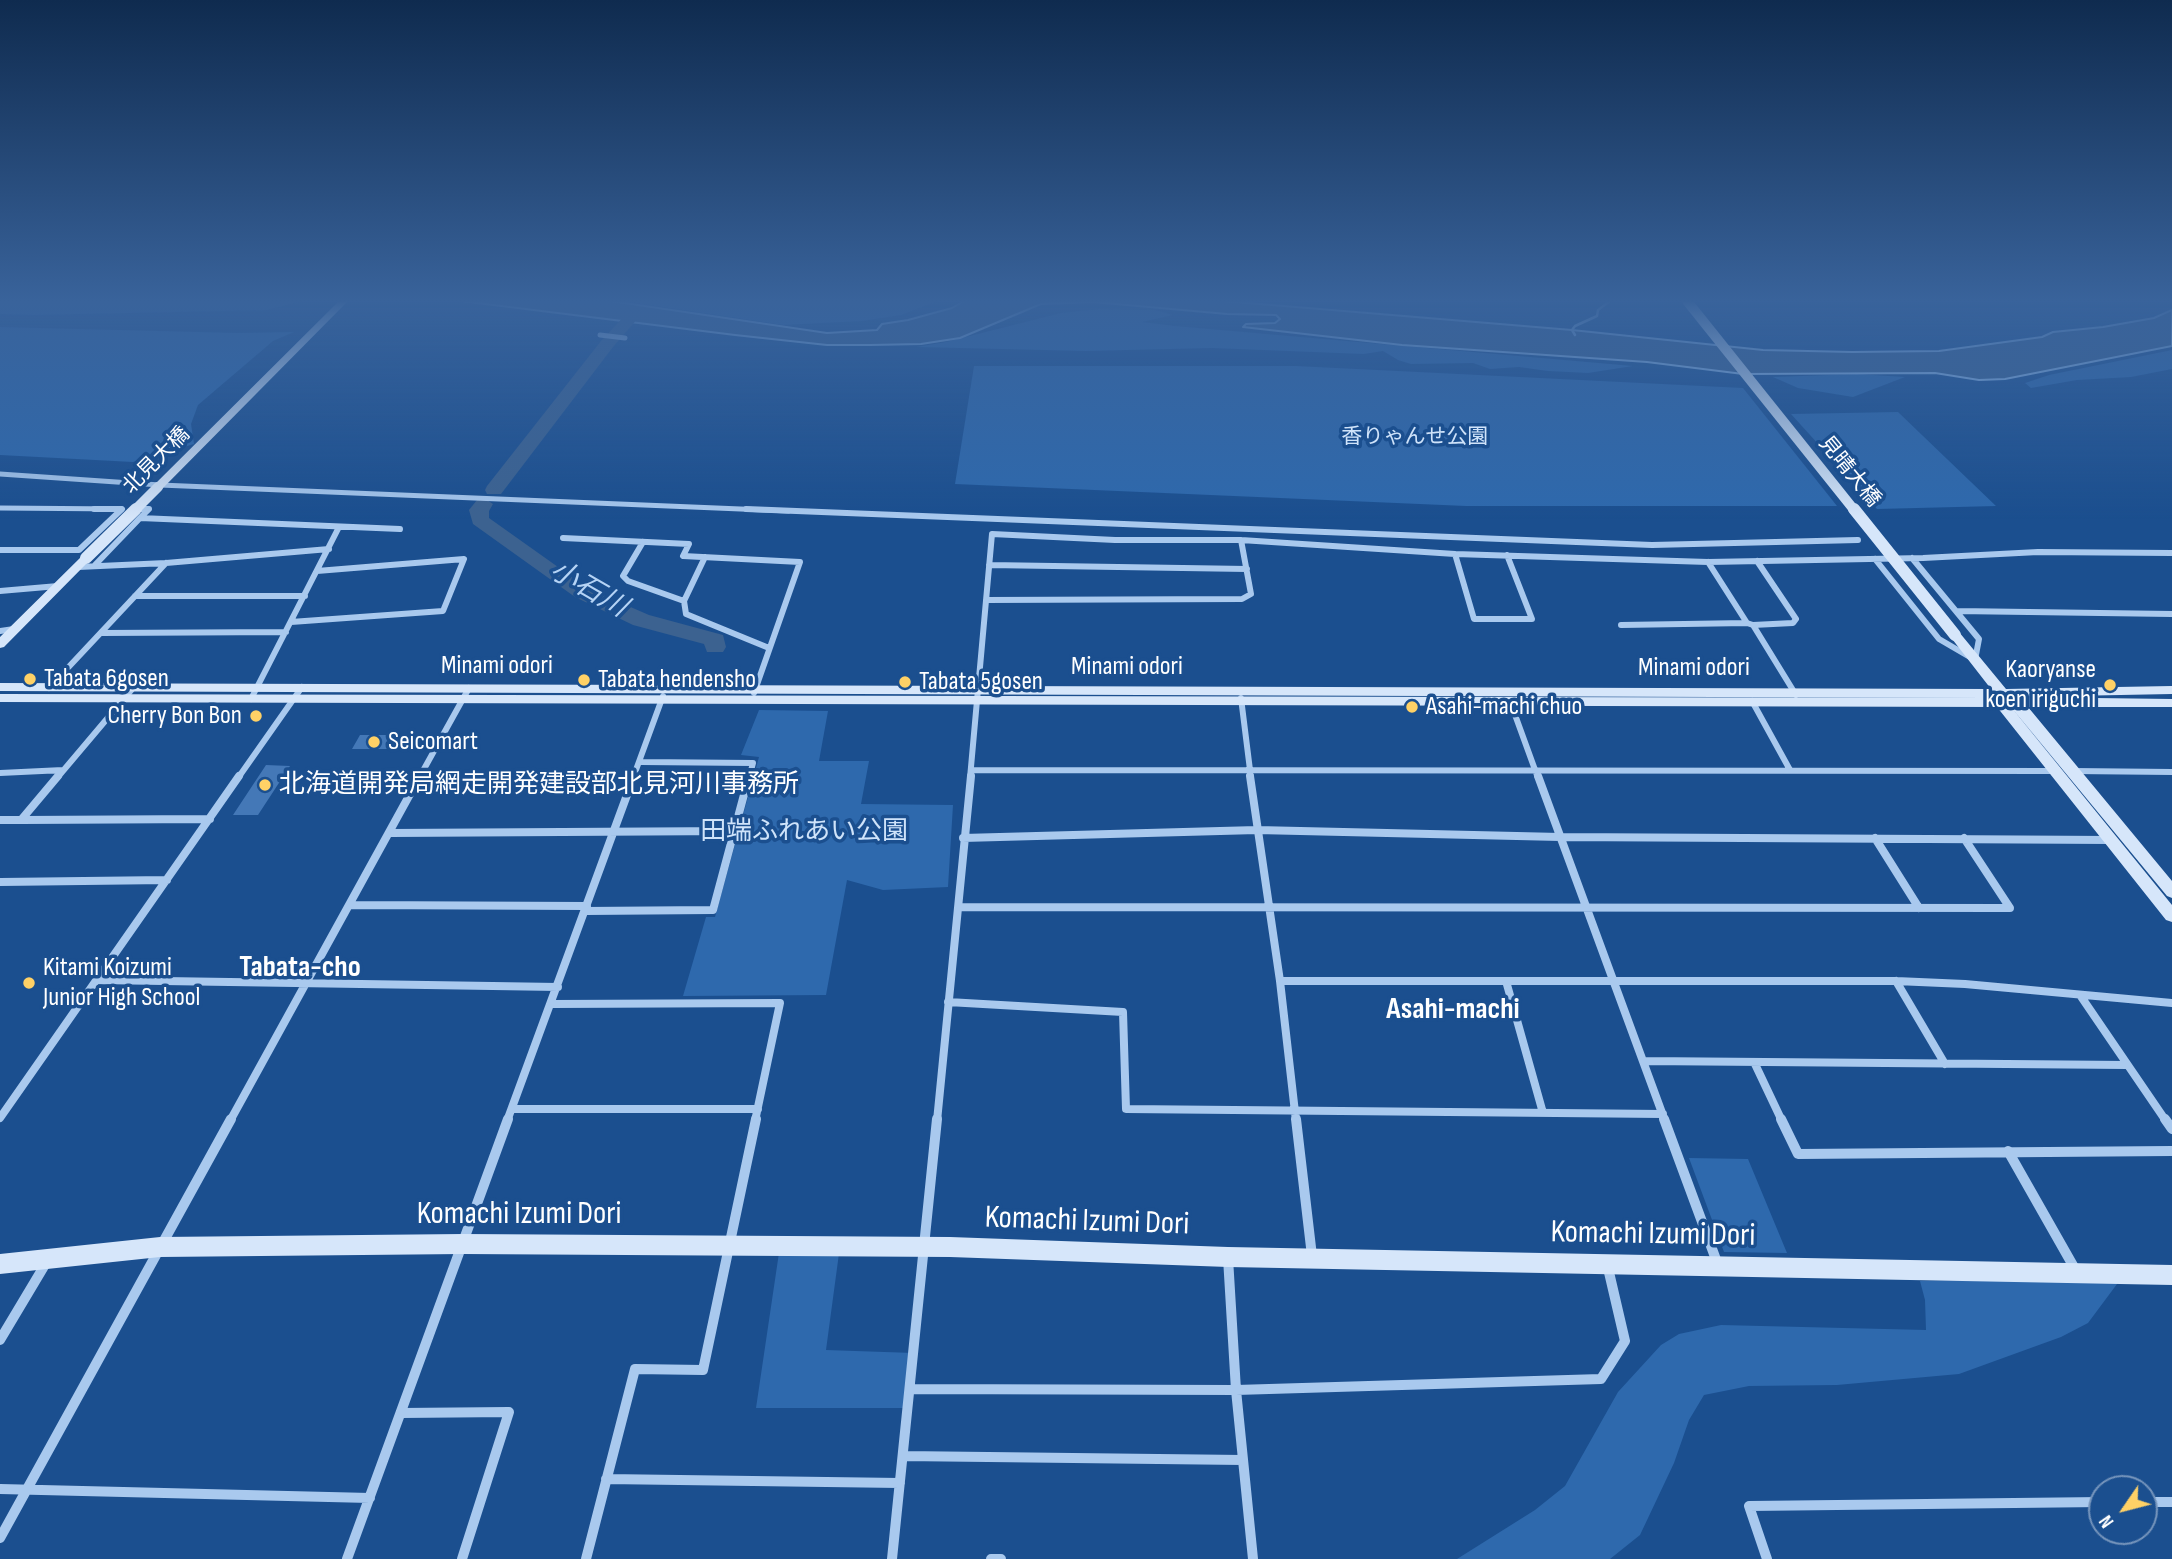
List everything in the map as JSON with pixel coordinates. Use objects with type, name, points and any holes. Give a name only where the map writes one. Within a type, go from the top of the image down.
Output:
[{"type":"street","name":"北見大橋","points":[[0,644],[59,586],[86,564],[271,374]]},
{"type":"street","name":"見晴大橋","points":[[1745,374],[1975,660],[2055,771],[2172,916]]},
{"type":"street","points":[[0,474],[160,485],[1652,545],[1858,540]]},
{"type":"street","points":[[0,508],[149,509],[86,564]]},
{"type":"street","points":[[0,550],[79,550],[122,509]]},
{"type":"street","points":[[140,518],[400,529]]},
{"type":"street","points":[[254,693],[339,527]]},
{"type":"street","points":[[892,1559],[925,1247],[992,534],[1115,540],[1241,540],[1455,554],[1708,562],[1912,558],[2038,552],[2172,553]]},
{"type":"street","points":[[563,538],[689,544],[683,556],[800,562],[753,694]]},
{"type":"street","points":[[986,600],[1242,600],[1251,594],[1241,540]]},
{"type":"street","points":[[643,542],[623,576],[628,581],[684,601]]},
{"type":"street","points":[[86,564],[166,563],[329,549]]},
{"type":"street","points":[[1455,554],[1474,619],[1532,619],[1507,555]]},
{"type":"street","points":[[705,557],[684,601],[686,614],[769,648]]},
{"type":"street","points":[[1875,559],[1939,639],[1975,660],[1979,639],[1912,558]]},
{"type":"street","points":[[291,622],[443,611],[464,559],[317,571]]},
{"type":"street","points":[[1621,625],[1793,623],[1796,619],[1757,561]]},
{"type":"street","points":[[1708,562],[1797,696]]},
{"type":"street","points":[[49,688],[166,563]]},
{"type":"street","points":[[989,565],[1247,569]]},
{"type":"street","points":[[0,591],[59,586]]},
{"type":"street","points":[[135,596],[304,596]]},
{"type":"street","points":[[1957,611],[2172,614]]},
{"type":"street","points":[[0,631],[15,629]]},
{"type":"street","points":[[101,633],[286,632]]},
{"type":"street","name":"Minami odori","points":[[0,687],[128,693]]},
{"type":"street","points":[[2001,698],[2172,690]]},
{"type":"street","points":[[22,820],[128,693]]},
{"type":"street","name":"Minami odori","points":[[0,698],[128,693],[298,693],[2001,698]]},
{"type":"street","points":[[0,1118],[298,693]]},
{"type":"street","points":[[0,1538],[467,694]]},
{"type":"street","points":[[347,1559],[664,694]]},
{"type":"street","points":[[1241,696],[1257,830],[1280,981],[1312,1257]]},
{"type":"street","name":"Minami odori","points":[[1241,696],[1510,701],[1752,701],[1797,696]]},
{"type":"street","points":[[2001,698],[2017,703],[2172,703]]},
{"type":"street","points":[[1510,701],[1718,1266]]},
{"type":"street","points":[[1752,701],[1790,770]]},
{"type":"street","points":[[2017,703],[2172,892]]},
{"type":"street","points":[[350,905],[713,910],[753,762],[641,762]]},
{"type":"street","points":[[0,772],[63,770]]},
{"type":"street","points":[[971,770],[2055,771]]},
{"type":"street","points":[[2073,771],[2172,772]]},
{"type":"street","points":[[0,820],[209,820]]},
{"type":"street","points":[[963,838],[1257,830],[1560,837],[2130,840]]},
{"type":"street","points":[[391,833],[733,831]]},
{"type":"street","points":[[1875,838],[1919,908]]},
{"type":"street","points":[[958,906],[2010,908],[1964,838]]},
{"type":"street","points":[[0,882],[167,880]]},
{"type":"street","points":[[98,980],[558,988]]},
{"type":"street","points":[[1280,981],[1896,981],[1965,984],[2172,1003]]},
{"type":"street","points":[[1506,981],[1543,1113]]},
{"type":"street","points":[[1896,981],[1945,1064]]},
{"type":"street","points":[[2080,995],[2172,1129]]},
{"type":"street","points":[[948,1002],[1123,1012],[1126,1109],[1662,1114]]},
{"type":"street","points":[[552,1004],[780,1003],[703,1370],[635,1369],[586,1559]]},
{"type":"street","points":[[1644,1061],[2127,1065]]},
{"type":"street","points":[[1755,1064],[1798,1154],[2172,1151]]},
{"type":"street","points":[[514,1109],[758,1109]]},
{"type":"street","points":[[2008,1151],[2077,1272]]},
{"type":"street","name":"Komachi Izumi Dori","points":[[0,1264],[160,1247],[463,1244],[925,1247],[1228,1257],[2172,1275]]},
{"type":"street","points":[[1228,1257],[1236,1390],[1253,1559]]},
{"type":"street","points":[[0,1340],[48,1259]]},
{"type":"street","points":[[910,1389],[1236,1390],[1601,1379],[1625,1341],[1607,1264]]},
{"type":"street","points":[[401,1413],[509,1412],[462,1559]]},
{"type":"street","points":[[903,1456],[1243,1460]]},
{"type":"street","points":[[606,1479],[900,1483]]},
{"type":"street","points":[[0,1489],[370,1497]]},
{"type":"street","points":[[1767,1559],[1749,1506],[2088,1502]]},
{"type":"street","points":[[991,1559],[1001,1559]]},
{"type":"green space","points":[[0,374],[235,374],[198,405],[191,424],[194,444],[133,462],[0,455]]},
{"type":"green space","name":"香りゃんせ公園","points":[[973,374],[1454,374],[1743,388],[1837,506],[1466,506],[955,484]]},
{"type":"green space","points":[[1857,374],[1905,377],[1853,397],[1798,388],[1773,377]]},
{"type":"green space","points":[[2148,374],[2077,380],[2031,388],[2025,383],[2049,375]]},
{"type":"green space","points":[[1898,412],[1996,506],[1877,509],[1791,414]]},
{"type":"green space","name":"田端ふれあい公園","points":[[759,710],[828,711],[819,761],[869,761],[861,804],[953,805],[948,887],[883,890],[847,880],[826,995],[683,996],[706,917],[715,917],[759,757],[741,755]]},
{"type":"green space","points":[[1689,1158],[1748,1159],[1787,1253],[1724,1252]]},
{"type":"green space","points":[[780,1246],[840,1246],[826,1350],[914,1353],[908,1408],[756,1408]]},
{"type":"green space","points":[[2120,1280],[2088,1323],[2061,1337],[1959,1374],[1837,1385],[1749,1386],[1704,1395],[1689,1420],[1674,1463],[1640,1535],[1610,1559],[1457,1559],[1535,1510],[1565,1486],[1618,1392],[1661,1345],[1679,1334],[1721,1325],[1926,1330],[1925,1300],[1920,1281]]},
{"type":"shaded area","points":[[1940,374],[2032,374],[2005,379],[1979,380]]},
{"type":"building","name":"Seicomart","points":[[360,735],[397,735],[389,749],[352,749]]},
{"type":"building","name":"北海道開発局網走開発建設部北見河川事務所","points":[[266,765],[290,766],[258,815],[233,815]]},
{"type":"waterway","name":"小石川","points":[[494,490],[584,374]]},
{"type":"waterway","name":"小石川","points":[[484,504],[479,510],[480,520],[582,593],[641,620],[715,640],[715,647]]},
{"type":"place","name":"Tabata 6gosen","points":[[30,679]]},
{"type":"place","name":"Tabata hendensho","points":[[584,680]]},
{"type":"place","name":"Tabata 5gosen","points":[[905,682]]},
{"type":"place","name":"Kaoryanse koen iriguchi","points":[[2110,685]]},
{"type":"place","name":"Asahi-machi chuo","points":[[1412,707]]},
{"type":"place","name":"Cherry Bon Bon","points":[[256,716]]},
{"type":"place","name":"Seicomart","points":[[374,742]]},
{"type":"place","name":"北海道開発局網走開発建設部北見河川事務所","points":[[265,785]]},
{"type":"place","name":"Kitami Koizumi Junior High School","points":[[29,983]]},
{"type":"district","name":"Tabata-cho","points":[[300,968]]},
{"type":"district","name":"Asahi-machi","points":[[1453,1010]]}]
